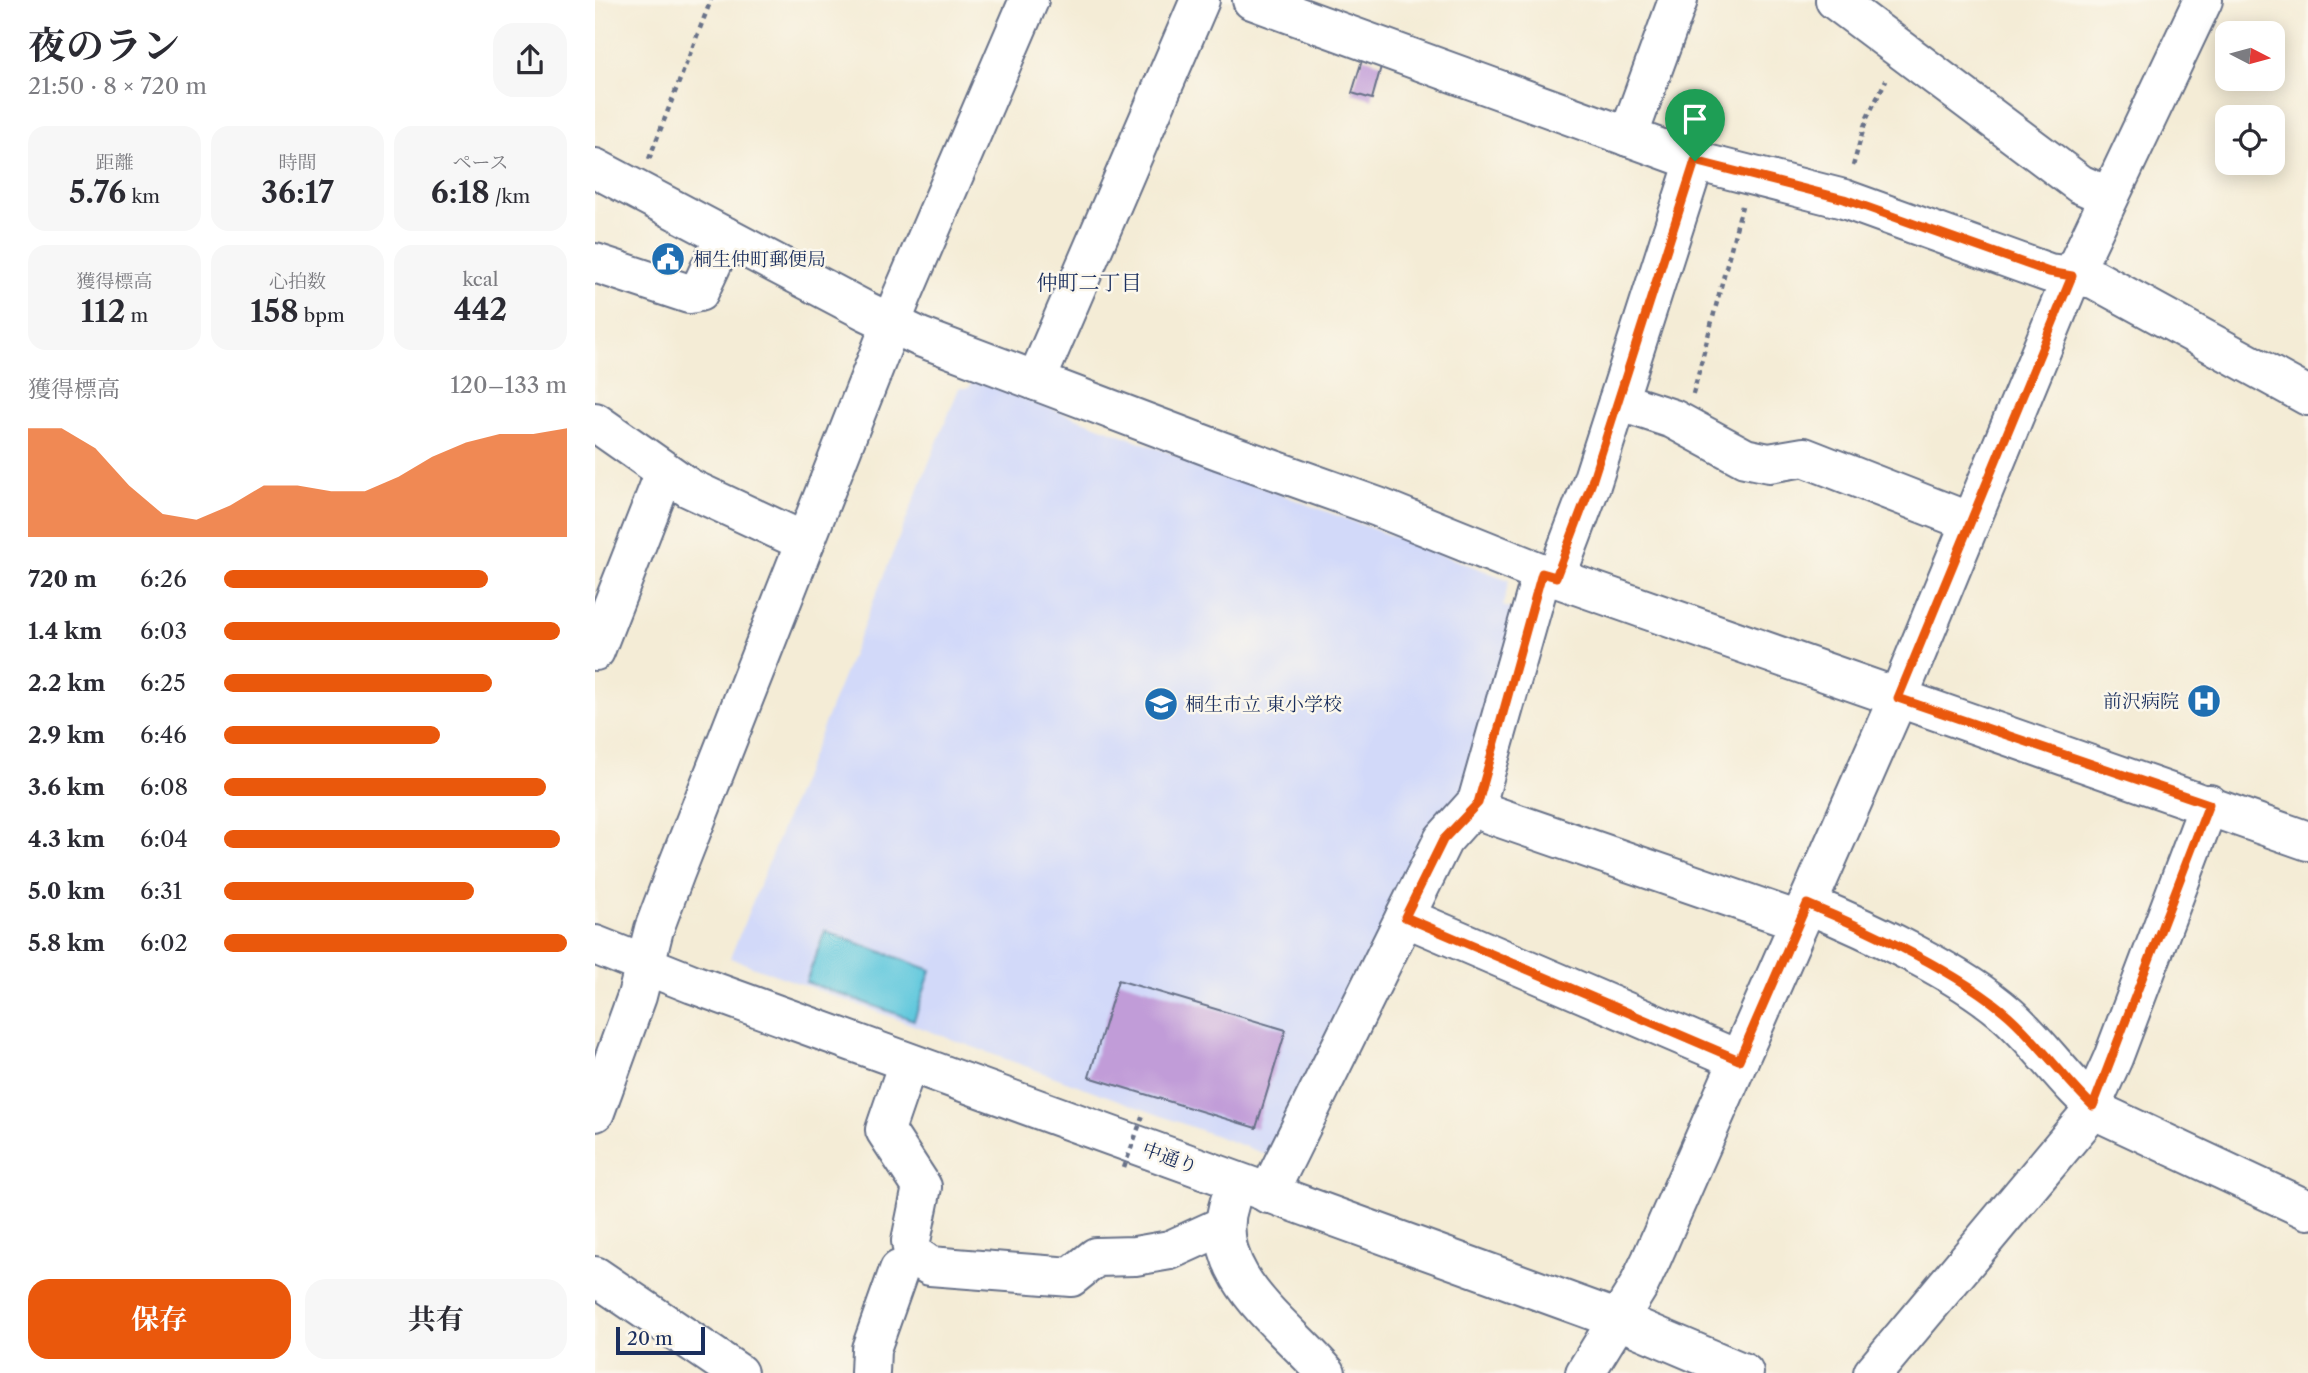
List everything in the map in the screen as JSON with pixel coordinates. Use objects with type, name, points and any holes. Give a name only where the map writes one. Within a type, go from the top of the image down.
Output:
[{"type":"street","points":[[595,1112],[637,996],[675,873],[891,324],[1029,0]]},
{"type":"street","points":[[1036,381],[1200,0]]},
{"type":"street","points":[[1252,0],[1695,161],[1844,199],[2049,272],[2104,283],[2308,396]]},
{"type":"street","points":[[1628,137],[1678,0]]},
{"type":"street","points":[[1835,0],[2080,184],[2109,197]]},
{"type":"street","points":[[1585,1373],[1619,1320],[1651,1260],[1898,698],[2072,276],[2203,0]]},
{"type":"street","points":[[908,1063],[885,1130],[922,1187],[911,1241],[913,1254],[930,1266],[1071,1277],[1096,1257],[1135,1256],[1170,1250],[1225,1225],[1252,1188],[1405,917],[1443,840],[1478,803],[1549,575],[1618,401],[1695,161]]},
{"type":"street","points":[[595,168],[891,324],[1036,381],[1378,507],[1549,575],[2209,804],[2308,841]]},
{"type":"street","points":[[595,263],[688,295],[699,292],[725,236]]},
{"type":"street","points":[[1618,401],[1685,425],[1745,458],[1769,463],[1804,457],[1970,522]]},
{"type":"street","points":[[595,422],[701,494],[805,542]]},
{"type":"street","points":[[595,651],[665,472]]},
{"type":"street","points":[[1478,803],[1489,814],[1803,912],[1905,951],[1990,1000],[2030,1035],[2093,1106],[2105,1115],[2308,1210]]},
{"type":"street","points":[[1873,1373],[2001,1223],[2093,1106],[2209,804]]},
{"type":"street","points":[[1405,917],[1739,1060]]},
{"type":"street","name":"中通り","points":[[595,946],[908,1063],[1619,1320],[1744,1373]]},
{"type":"street","points":[[1225,1225],[1232,1259],[1247,1287],[1326,1373]]},
{"type":"street","points":[[870,1373],[871,1349],[899,1270]]},
{"type":"street","points":[[595,1276],[738,1373]]},
{"type":"path","points":[[636,190],[711,0]]},
{"type":"path","points":[[1844,199],[1866,120],[1901,51]]},
{"type":"path","points":[[1685,425],[1750,175]]},
{"type":"path","points":[[1124,1168],[1143,1115]]},
{"type":"shaded area","name":"桐生市立 東小学校","points":[[973,379],[1509,580],[1503,606],[1517,611],[1465,798],[1279,1159],[730,958],[959,388],[969,388]]},
{"type":"water","points":[[825,931],[931,970],[914,1020],[806,982]]},
{"type":"building","points":[[1363,57],[1382,63],[1372,99],[1352,93]]},
{"type":"building","points":[[1118,980],[1286,1030],[1256,1128],[1089,1077]]},
{"type":"place","name":"桐生仲町郵便局","points":[[668,259]]},
{"type":"place","name":"前沢病院","points":[[2204,701]]},
{"type":"place","name":"桐生市立 東小学校","points":[[1161,704]]},
{"type":"district","name":"仲町二丁目","points":[[1089,282]]},
{"type":"route","points":[[1695,161],[1844,199],[2049,272],[2072,276],[1898,698],[2209,804],[2093,1106],[2030,1035],[1990,1000],[1905,951],[1807,904],[1739,1060],[1405,917],[1443,840],[1469,809],[1478,803],[1542,573],[1556,577],[1591,485],[1695,161]]}]
